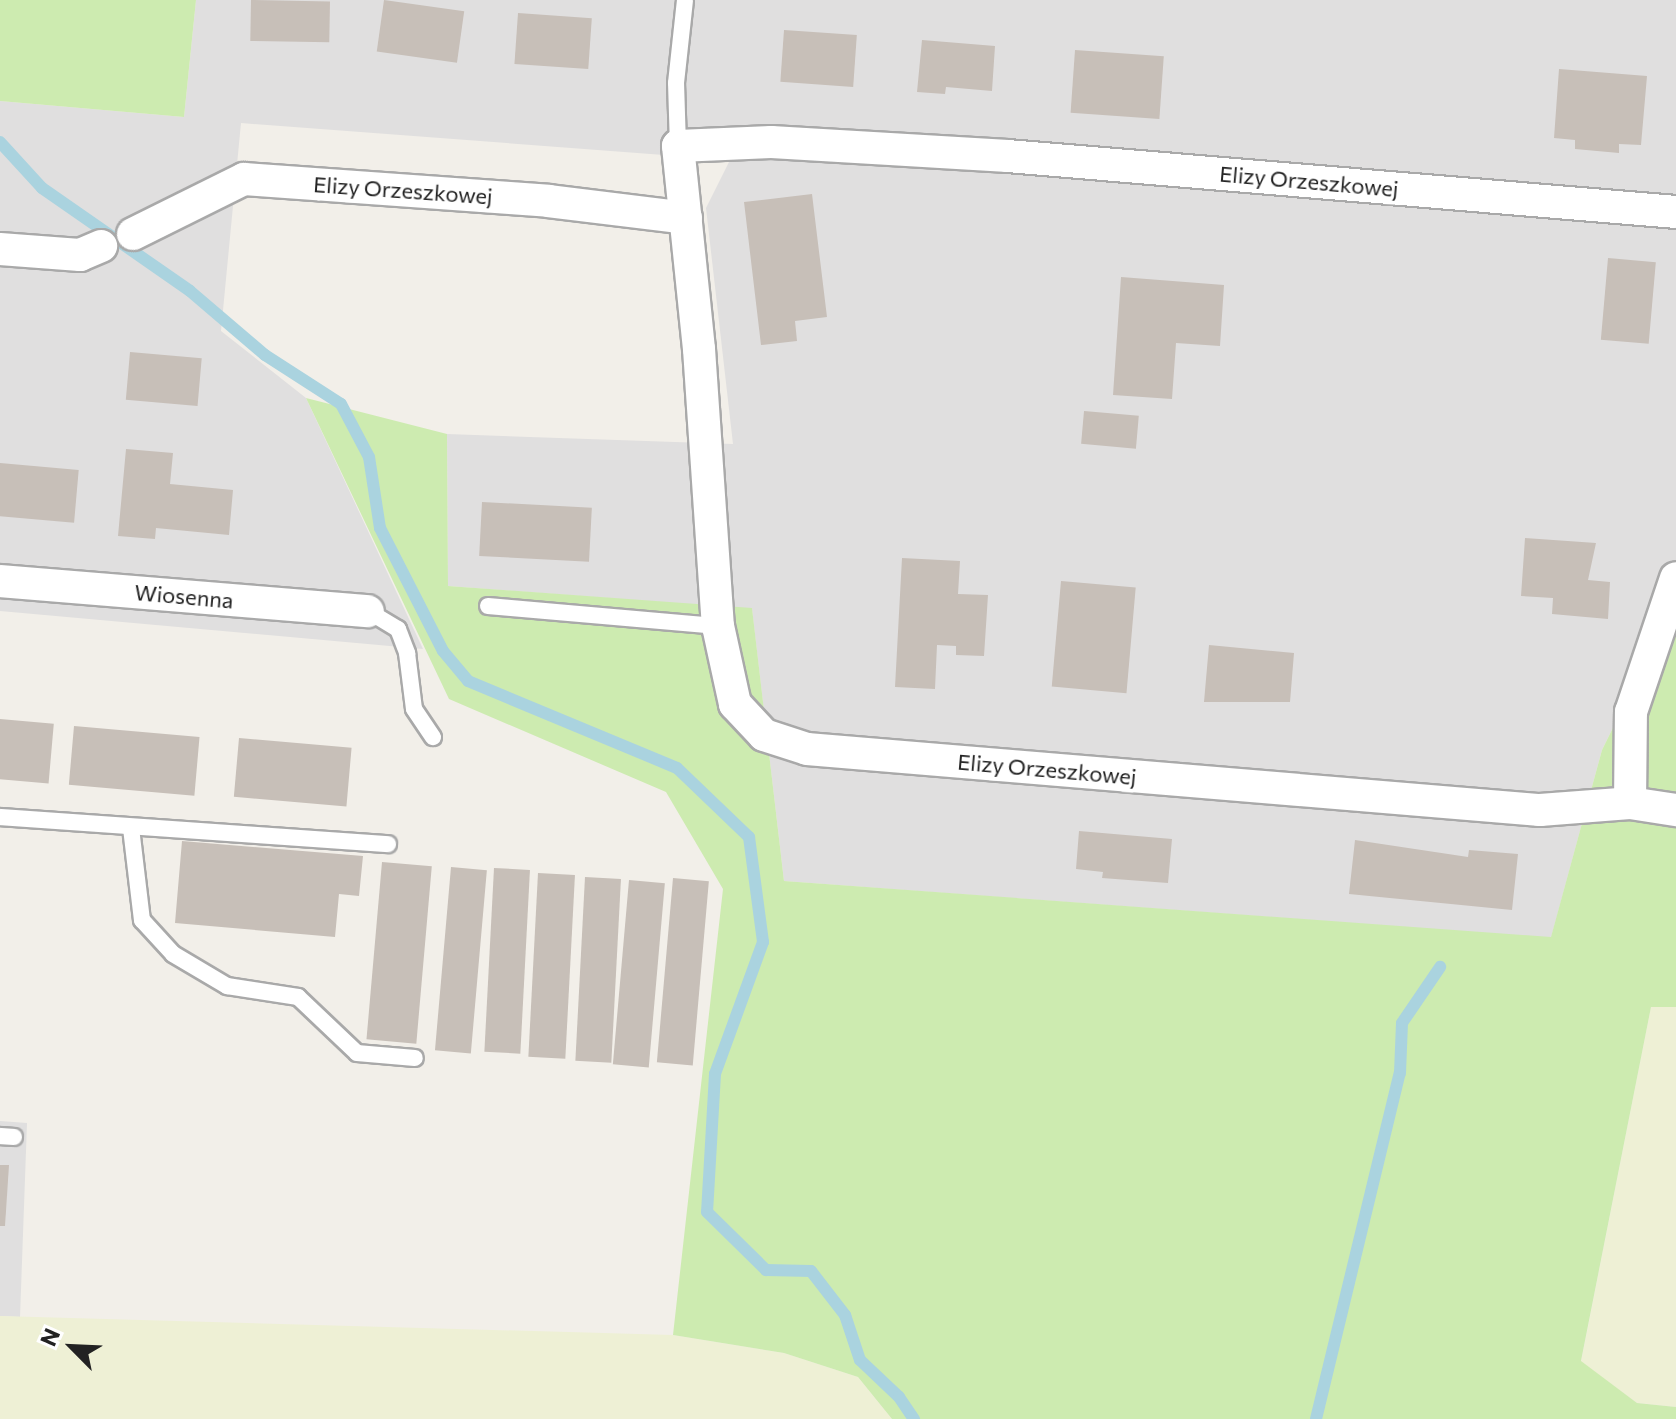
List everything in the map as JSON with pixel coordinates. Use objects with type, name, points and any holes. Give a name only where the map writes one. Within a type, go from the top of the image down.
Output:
[{"type":"street","name":"Elizy Orzeszkowej","points":[[1676,212],[1008,156],[771,142],[678,146],[718,626],[735,704],[764,735],[807,749],[1540,810],[1630,803],[1676,810]]},
{"type":"street","name":"Elizy Orzeszkowej","points":[[133,234],[244,179],[548,201],[686,218]]},
{"type":"street","points":[[0,249],[80,255],[101,246]]},
{"type":"street","points":[[1630,803],[1631,712],[1676,578]]},
{"type":"street","name":"Wiosenna","points":[[0,581],[368,611]]},
{"type":"lane","points":[[678,146],[676,83],[685,0]]},
{"type":"lane","points":[[101,246],[133,234]]},
{"type":"lane","points":[[488,606],[718,626]]},
{"type":"lane","points":[[368,611],[398,629],[407,653],[414,709],[433,737]]},
{"type":"lane","points":[[0,817],[388,844]]},
{"type":"lane","points":[[131,828],[142,920],[173,954],[227,986],[298,997],[357,1053],[415,1058]]},
{"type":"shaded area","points":[[196,0],[1676,0],[1676,600],[1602,750],[1551,938],[784,881],[752,609],[448,586],[447,434],[733,444],[706,208],[730,160],[241,123],[221,331],[306,398],[423,649],[0,611],[0,101],[184,117]]},
{"type":"shaded area","points":[[0,1121],[27,1123],[20,1317],[0,1316]]},
{"type":"green space","points":[[0,0],[196,0],[184,117],[0,101]]},
{"type":"green space","points":[[306,398],[447,434],[448,586],[752,608],[784,881],[1551,937],[1602,750],[1676,600],[1676,1007],[1651,1007],[1581,1361],[1637,1403],[1676,1407],[1676,1419],[892,1419],[858,1377],[784,1353],[673,1335],[723,889],[666,792],[449,699]]},
{"type":"green space","points":[[1651,1007],[1676,1007],[1676,1407],[1637,1403],[1581,1362]]},
{"type":"green space","points":[[0,1316],[673,1335],[784,1353],[858,1377],[892,1419],[0,1419]]},
{"type":"building","points":[[251,0],[330,1],[329,42],[250,41]]},
{"type":"building","points":[[384,0],[464,11],[457,63],[377,51]]},
{"type":"building","points":[[518,13],[592,18],[588,69],[514,64]]},
{"type":"building","points":[[784,30],[857,35],[853,87],[780,82]]},
{"type":"building","points":[[922,40],[995,46],[992,91],[946,87],[945,94],[917,92]]},
{"type":"building","points":[[1075,50],[1164,56],[1159,119],[1071,113]]},
{"type":"building","points":[[1559,69],[1647,76],[1641,145],[1619,144],[1619,153],[1575,149],[1575,140],[1554,138]]},
{"type":"building","points":[[812,194],[827,317],[795,321],[797,341],[761,345],[744,202]]},
{"type":"building","points":[[1608,258],[1656,262],[1649,344],[1601,340]]},
{"type":"building","points":[[1121,277],[1224,285],[1220,346],[1176,343],[1172,399],[1113,395]]},
{"type":"building","points":[[130,352],[202,358],[198,406],[126,400]]},
{"type":"building","points":[[1084,411],[1139,416],[1136,449],[1081,444]]},
{"type":"building","points":[[126,449],[173,453],[170,484],[233,490],[229,535],[156,528],[155,539],[118,536]]},
{"type":"building","points":[[0,463],[79,470],[74,523],[0,516]]},
{"type":"building","points":[[482,502],[592,508],[589,562],[479,556]]},
{"type":"building","points":[[1525,538],[1596,543],[1588,580],[1610,582],[1608,619],[1552,614],[1553,598],[1521,596]]},
{"type":"building","points":[[902,558],[960,561],[958,594],[988,595],[984,656],[956,655],[956,646],[937,645],[935,689],[895,687]]},
{"type":"building","points":[[1061,581],[1136,588],[1126,693],[1052,687]]},
{"type":"building","points":[[1209,645],[1294,653],[1290,702],[1204,702]]},
{"type":"building","points":[[0,719],[54,724],[49,783],[0,779]]},
{"type":"building","points":[[74,726],[200,737],[194,796],[69,785]]},
{"type":"building","points":[[239,738],[352,748],[346,807],[234,797]]},
{"type":"building","points":[[1079,831],[1172,839],[1168,883],[1102,878],[1103,872],[1076,869]]},
{"type":"building","points":[[1355,840],[1468,857],[1469,850],[1518,854],[1512,910],[1349,894]]},
{"type":"building","points":[[182,841],[363,856],[359,896],[339,894],[335,937],[175,923]]},
{"type":"building","points":[[382,862],[432,866],[416,1044],[366,1039]]},
{"type":"building","points":[[451,867],[487,870],[471,1053],[435,1050]]},
{"type":"building","points":[[494,868],[530,870],[520,1054],[484,1052]]},
{"type":"building","points":[[538,873],[575,875],[565,1059],[528,1057]]},
{"type":"building","points":[[585,877],[621,879],[611,1063],[575,1061]]},
{"type":"building","points":[[673,878],[709,881],[693,1065],[657,1062]]},
{"type":"building","points":[[629,880],[665,883],[649,1067],[613,1064]]},
{"type":"building","points":[[0,1165],[9,1165],[5,1226],[0,1226]]},
{"type":"waterway","points":[[0,142],[42,188],[190,291],[265,355],[341,404],[369,457],[380,528],[443,651],[468,681],[677,768],[749,837],[763,942],[715,1074],[707,1212],[766,1270],[811,1271],[845,1315],[860,1360],[899,1397],[914,1419]]},
{"type":"waterway","points":[[1316,1419],[1400,1073],[1402,1023],[1440,967]]}]
